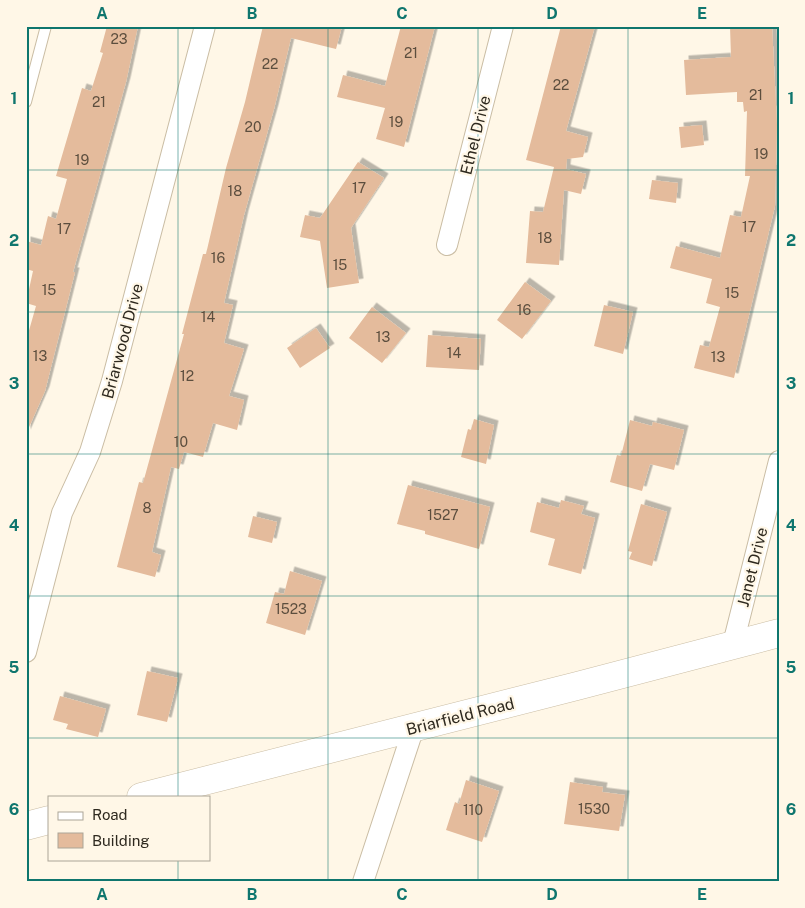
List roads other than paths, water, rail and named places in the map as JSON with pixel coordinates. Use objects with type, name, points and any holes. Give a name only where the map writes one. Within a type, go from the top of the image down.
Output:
[{"type":"main road","name":"Briarfield Road","points":[[145,796],[681,659],[779,632]]},
{"type":"main road","points":[[26,826],[48,820]]},
{"type":"street","name":"Briarwood Drive","points":[[26,652],[62,513],[90,452],[112,381],[205,26]]},
{"type":"street","name":"Ethel Drive","points":[[447,245],[503,26]]},
{"type":"street","name":"Janet Drive","points":[[733,644],[779,461]]},
{"type":"street","points":[[363,882],[414,727]]},
{"type":"lane","points":[[26,102],[46,26]]}]
